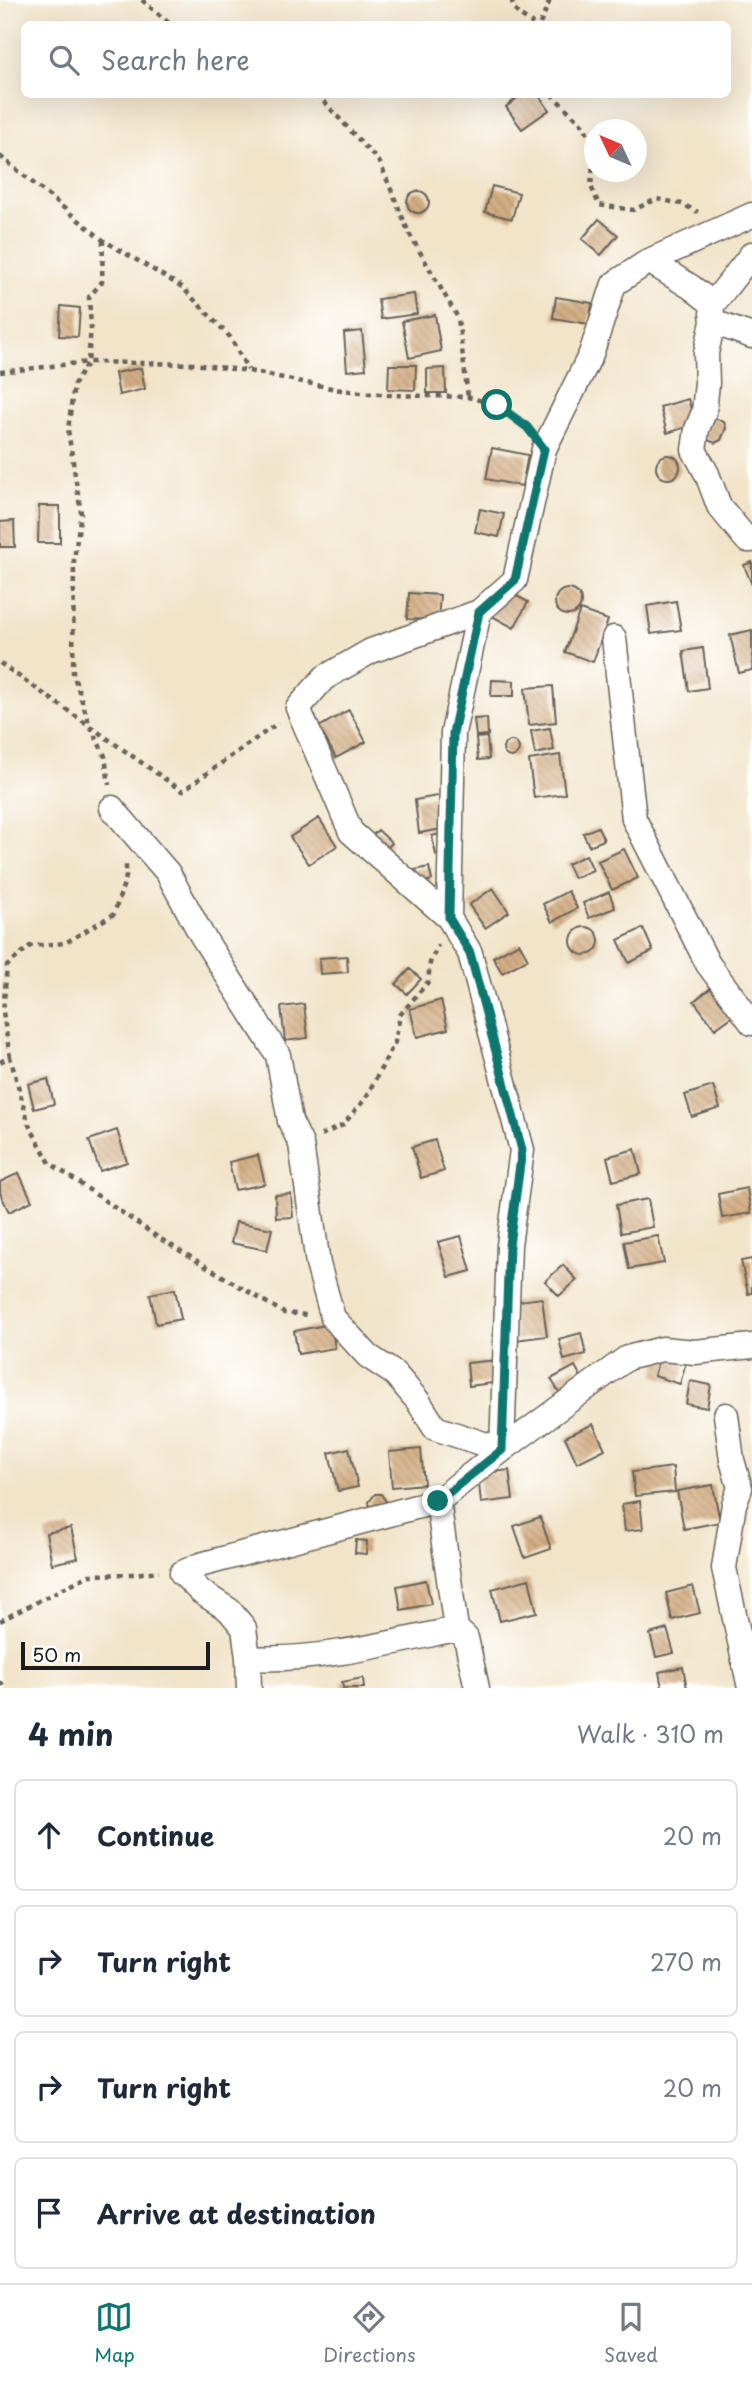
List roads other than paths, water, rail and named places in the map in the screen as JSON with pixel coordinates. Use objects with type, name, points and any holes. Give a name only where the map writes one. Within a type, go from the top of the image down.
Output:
[{"type":"street","points":[[502,1450],[509,1245],[522,1150],[470,953],[449,918],[351,832],[298,708],[324,678],[371,651],[479,612],[515,580],[544,449],[591,354],[614,284],[649,261],[752,215]]},
{"type":"street","points":[[649,261],[713,304],[752,254]]},
{"type":"street","points":[[752,335],[712,318],[706,353],[704,412],[696,429],[694,450],[719,506],[747,540],[752,540]]},
{"type":"street","points":[[449,918],[453,733],[479,612]]},
{"type":"street","points":[[614,638],[634,819],[708,964],[752,1023]]},
{"type":"street","points":[[111,808],[168,873],[201,934],[278,1055],[290,1121],[301,1144],[318,1264],[333,1318],[368,1356],[395,1374],[418,1401],[435,1428],[502,1450]]},
{"type":"street","points":[[249,1688],[244,1628],[229,1611],[201,1592],[182,1573],[201,1564],[438,1501],[627,1358],[662,1349],[695,1352],[752,1346]]},
{"type":"street","points":[[726,1415],[740,1488],[734,1504],[724,1568],[750,1688]]},
{"type":"street","points":[[438,1501],[456,1629],[466,1638],[477,1688]]},
{"type":"street","points":[[248,1658],[284,1660],[456,1629]]}]
